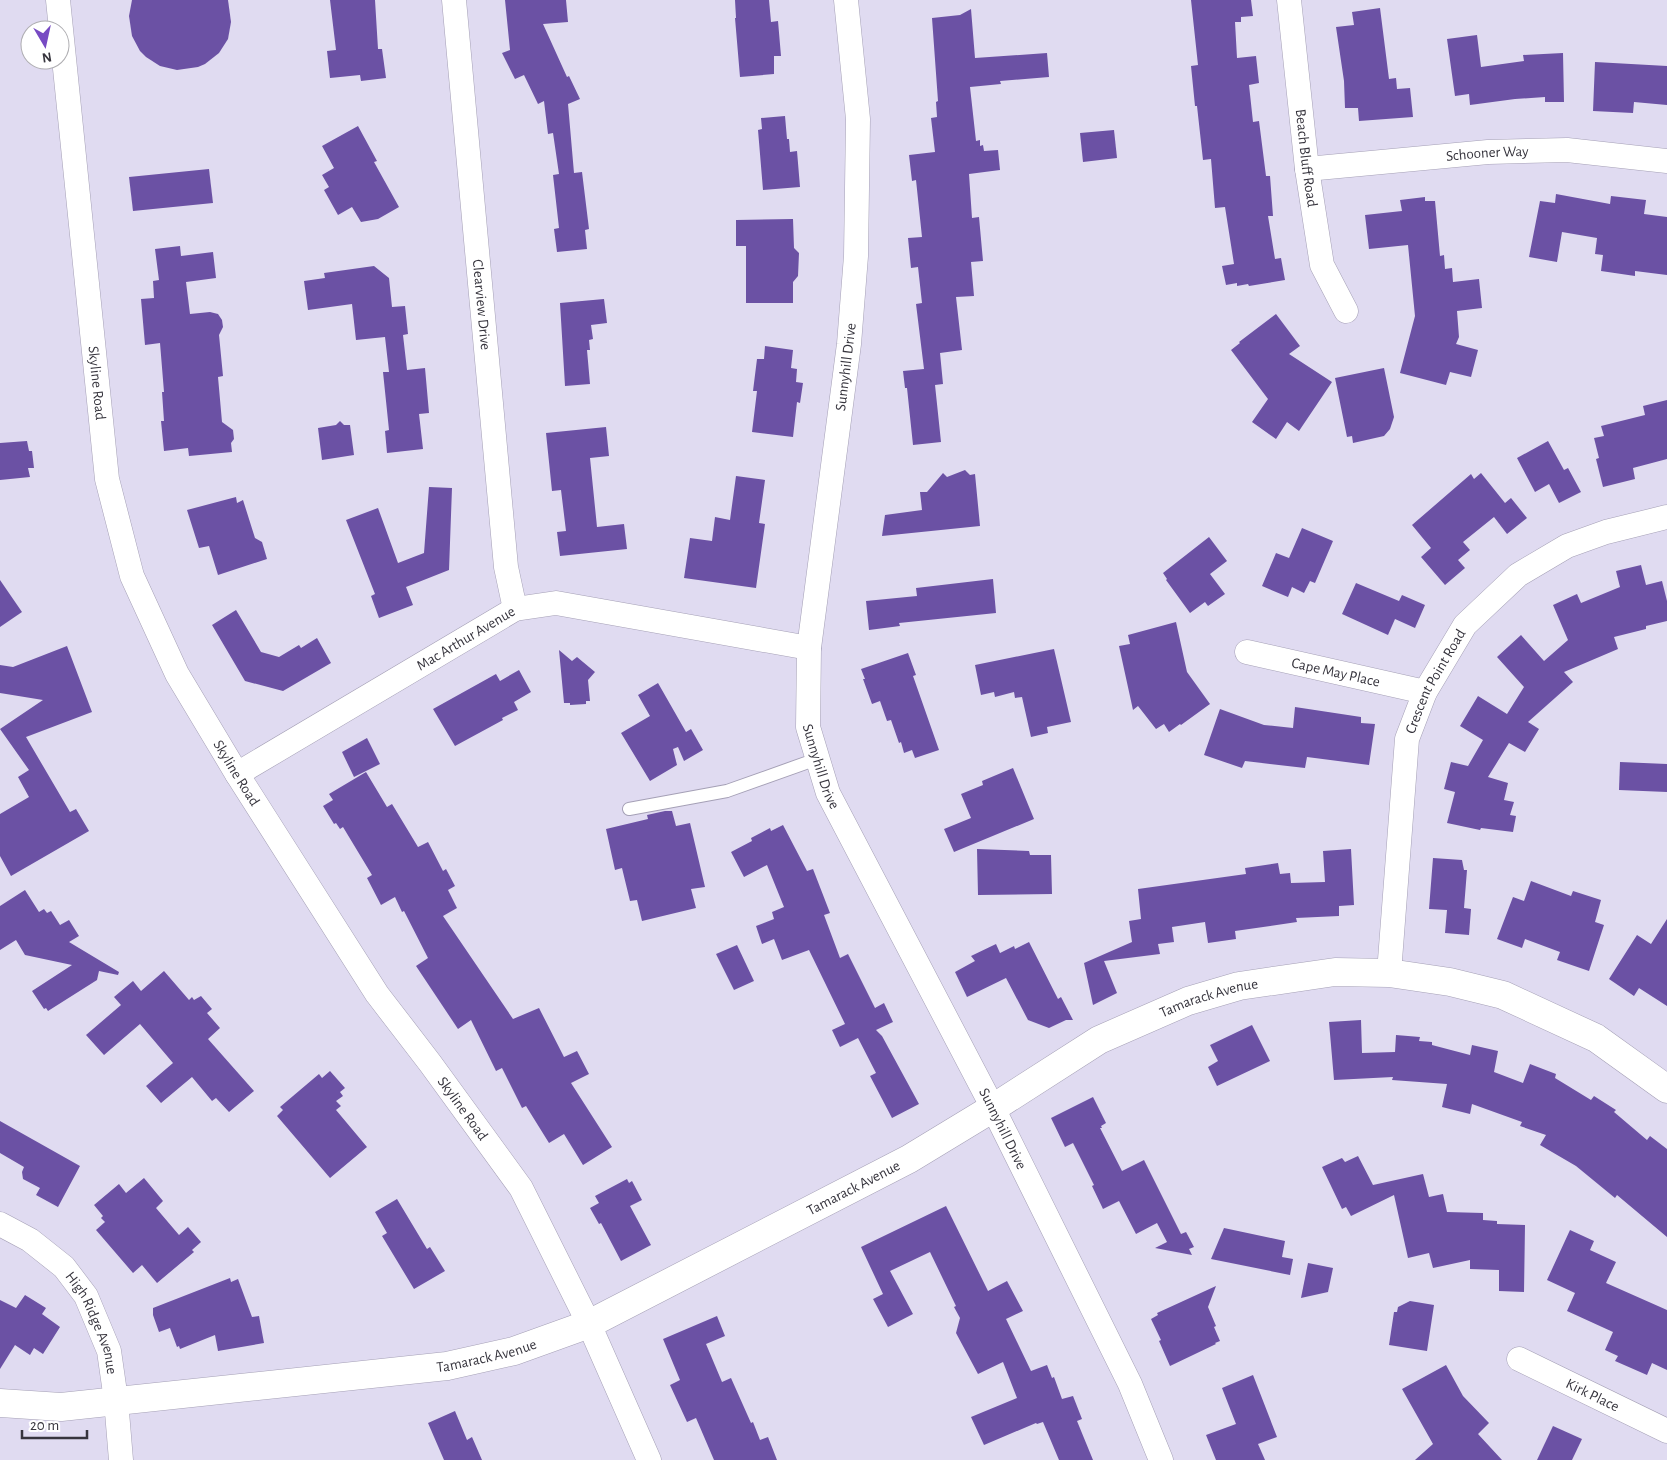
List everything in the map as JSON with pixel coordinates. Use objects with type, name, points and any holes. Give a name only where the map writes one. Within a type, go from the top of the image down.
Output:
[{"type":"main road","name":"Tamarack Avenue","points":[[0,1403],[61,1407],[447,1366],[514,1351],[589,1324],[909,1159],[994,1108],[1099,1040],[1188,1001],[1239,986],[1334,972],[1389,973],[1450,982],[1503,995],[1596,1038],[1667,1089]]},
{"type":"street","name":"Skyline Road","points":[[58,0],[107,479],[132,576],[177,674],[237,774],[377,994],[521,1188],[589,1324],[648,1460]]},
{"type":"street","name":"Clearview Drive","points":[[454,0],[505,557],[515,609]]},
{"type":"street","name":"Sunnyhill Drive","points":[[846,0],[858,119],[856,256],[849,344],[809,648],[808,727],[828,793],[994,1108],[1130,1384],[1161,1460]]},
{"type":"street","name":"Beach Bluff Road","points":[[1289,0],[1307,169],[1322,265],[1346,311]]},
{"type":"street","name":"Schooner Way","points":[[1307,169],[1498,152],[1566,150],[1667,161]]},
{"type":"street","name":"Crescent Point Road","points":[[1389,973],[1406,739],[1425,692],[1465,625],[1518,575],[1567,546],[1606,532],[1667,517]]},
{"type":"street","name":"Mac Arthur Avenue","points":[[237,774],[515,609],[556,603],[809,648]]},
{"type":"street","name":"Cape May Place","points":[[1247,652],[1425,692]]},
{"type":"street","name":"High Ridge Avenue","points":[[0,1224],[30,1240],[64,1267],[86,1296],[109,1351],[116,1400],[121,1460]]},
{"type":"street","name":"Kirk Place","points":[[1519,1359],[1667,1431]]},
{"type":"lane","points":[[629,809],[727,791],[817,759]]},
{"type":"building","points":[[132,0],[228,0],[231,22],[228,39],[219,53],[198,67],[177,70],[160,66],[140,51],[132,36],[129,16]]},
{"type":"building","points":[[330,0],[375,0],[378,49],[382,49],[386,78],[361,81],[360,75],[330,78],[327,51],[336,50]]},
{"type":"building","points":[[505,0],[566,0],[568,22],[543,24],[567,77],[569,76],[580,99],[568,104],[574,173],[582,172],[589,229],[585,230],[587,249],[557,252],[554,229],[559,228],[553,175],[559,174],[553,133],[548,134],[544,101],[538,104],[524,75],[515,79],[502,53],[510,50]]},
{"type":"building","points":[[735,0],[769,0],[771,22],[778,21],[781,56],[774,56],[774,74],[740,77]]},
{"type":"building","points":[[1191,0],[1251,0],[1253,16],[1241,17],[1241,22],[1235,22],[1237,58],[1256,56],[1259,83],[1249,85],[1253,122],[1259,121],[1266,176],[1270,176],[1273,216],[1268,216],[1275,259],[1281,258],[1285,280],[1249,286],[1248,284],[1237,286],[1237,283],[1226,285],[1222,266],[1234,264],[1225,207],[1215,208],[1211,159],[1203,160],[1191,66],[1198,65]]},
{"type":"building","points":[[1380,8],[1389,79],[1396,78],[1397,89],[1410,88],[1413,117],[1359,121],[1358,108],[1345,108],[1344,81],[1336,27],[1354,25],[1352,12]]},
{"type":"building","points":[[971,9],[975,58],[1047,53],[1049,77],[1000,81],[1001,84],[970,87],[976,141],[980,140],[980,146],[983,145],[984,151],[998,150],[1000,170],[969,174],[972,218],[979,217],[983,261],[971,262],[974,296],[956,297],[962,350],[940,353],[943,384],[935,385],[941,442],[913,445],[907,388],[905,388],[903,371],[924,369],[916,304],[922,303],[918,267],[911,268],[908,238],[922,237],[916,180],[912,181],[909,155],[935,152],[931,118],[937,117],[936,102],[938,101],[932,18],[960,15]]},
{"type":"building","points":[[1477,35],[1481,67],[1524,61],[1523,55],[1563,53],[1564,102],[1545,102],[1545,97],[1470,105],[1469,94],[1455,96],[1447,39]]},
{"type":"building","points":[[1595,62],[1667,66],[1667,105],[1634,102],[1633,113],[1593,111]]},
{"type":"building","points":[[785,116],[790,152],[797,151],[800,187],[763,190],[758,130],[762,129],[761,118]]},
{"type":"building","points":[[358,126],[377,161],[374,162],[399,207],[378,219],[361,222],[352,207],[338,215],[324,190],[329,187],[322,175],[334,168],[322,146]]},
{"type":"building","points":[[1114,130],[1117,158],[1083,162],[1080,133]]},
{"type":"building","points":[[209,169],[213,203],[133,211],[129,177]]},
{"type":"building","points":[[1556,194],[1610,204],[1611,196],[1646,200],[1644,214],[1667,217],[1667,275],[1635,271],[1635,276],[1601,271],[1603,255],[1595,254],[1597,238],[1562,232],[1557,262],[1529,257],[1540,201],[1555,203]]},
{"type":"building","points":[[1425,197],[1425,201],[1435,201],[1440,256],[1444,255],[1445,269],[1452,268],[1453,282],[1479,279],[1482,308],[1457,311],[1459,337],[1456,344],[1478,350],[1471,377],[1450,372],[1446,385],[1400,373],[1415,316],[1408,245],[1369,249],[1365,215],[1402,211],[1400,200]]},
{"type":"building","points":[[793,219],[794,248],[799,253],[798,276],[793,282],[793,303],[746,303],[746,246],[736,246],[736,220]]},
{"type":"building","points":[[180,246],[181,256],[213,252],[216,278],[186,282],[190,314],[210,312],[218,314],[222,320],[223,327],[219,335],[223,376],[218,377],[222,422],[233,430],[232,452],[189,456],[188,448],[164,451],[161,421],[164,421],[162,392],[164,392],[160,343],[145,345],[141,299],[154,298],[153,281],[159,280],[155,249]]},
{"type":"building","points":[[374,266],[389,278],[392,307],[405,306],[408,334],[403,335],[407,370],[425,368],[429,413],[419,414],[423,449],[387,453],[385,431],[389,430],[383,372],[389,372],[385,337],[356,340],[352,304],[308,310],[304,281],[325,278],[324,273]]},
{"type":"building","points":[[604,299],[607,323],[591,325],[593,339],[589,340],[590,350],[587,350],[590,384],[565,386],[560,303]]},
{"type":"building","points":[[1276,314],[1300,346],[1289,354],[1332,382],[1299,431],[1287,422],[1276,439],[1252,422],[1268,399],[1231,350]]},
{"type":"building","points":[[765,346],[793,350],[791,368],[797,369],[796,382],[803,383],[800,403],[797,402],[793,437],[752,432],[757,391],[753,391],[757,359],[764,359]]},
{"type":"building","points":[[1384,368],[1394,417],[1390,429],[1384,436],[1353,443],[1352,436],[1347,437],[1335,378]]},
{"type":"building","points":[[1667,400],[1667,459],[1633,468],[1635,479],[1603,487],[1596,459],[1599,458],[1594,438],[1604,436],[1601,426],[1645,415],[1643,406]]},
{"type":"building","points":[[340,421],[344,425],[350,425],[354,455],[322,460],[318,428],[336,425]]},
{"type":"building","points":[[606,427],[609,456],[590,458],[597,527],[624,524],[627,549],[560,556],[557,532],[566,531],[561,490],[552,491],[546,433]]},
{"type":"building","points":[[27,441],[29,451],[32,451],[34,468],[28,468],[30,477],[0,480],[0,443]]},
{"type":"building","points":[[1548,441],[1564,470],[1568,468],[1581,492],[1559,503],[1549,484],[1535,492],[1517,458]]},
{"type":"building","points":[[965,470],[970,475],[975,474],[980,526],[882,536],[885,515],[922,510],[920,492],[927,492],[943,473],[947,477]]},
{"type":"building","points":[[1481,473],[1505,503],[1511,498],[1527,518],[1507,534],[1494,517],[1463,542],[1470,550],[1458,560],[1465,568],[1445,585],[1421,557],[1431,548],[1412,525],[1471,474],[1474,479]]},
{"type":"building","points":[[736,476],[765,480],[759,523],[765,524],[756,588],[684,578],[690,538],[712,541],[715,517],[730,520]]},
{"type":"building","points":[[429,487],[452,488],[449,570],[406,587],[413,605],[379,618],[371,596],[375,594],[346,520],[378,508],[398,563],[424,553]]},
{"type":"building","points":[[236,497],[237,503],[243,500],[255,538],[262,542],[267,559],[218,575],[209,546],[199,548],[187,510]]},
{"type":"building","points":[[1302,528],[1333,541],[1315,583],[1310,581],[1304,593],[1292,587],[1288,597],[1262,586],[1276,553],[1289,558]]},
{"type":"building","points":[[1209,537],[1227,561],[1210,574],[1225,594],[1208,606],[1205,602],[1190,613],[1163,573]]},
{"type":"building","points":[[1641,565],[1646,585],[1662,581],[1667,601],[1667,621],[1646,626],[1646,629],[1614,637],[1618,649],[1564,672],[1573,682],[1528,722],[1539,729],[1525,752],[1509,743],[1488,777],[1508,783],[1504,800],[1514,802],[1510,815],[1516,816],[1513,832],[1481,828],[1480,830],[1447,823],[1455,792],[1444,789],[1451,762],[1468,766],[1483,740],[1460,726],[1478,696],[1507,714],[1524,687],[1497,657],[1521,635],[1544,661],[1568,640],[1553,605],[1577,594],[1581,603],[1620,587],[1616,571]]},
{"type":"building","points":[[993,579],[996,613],[899,623],[900,626],[869,630],[866,601],[917,596],[916,588]]},
{"type":"building","points":[[0,580],[22,612],[0,627]]},
{"type":"building","points":[[1356,583],[1399,601],[1402,595],[1425,605],[1415,628],[1395,619],[1388,635],[1342,614]]},
{"type":"building","points":[[236,610],[261,652],[279,657],[299,645],[301,648],[317,638],[331,663],[283,691],[245,681],[212,625]]},
{"type":"building","points":[[1176,622],[1187,672],[1210,704],[1169,732],[1164,724],[1156,729],[1138,706],[1133,710],[1119,646],[1130,644],[1128,635]]},
{"type":"building","points":[[67,646],[92,712],[26,737],[70,812],[76,809],[89,831],[11,876],[0,856],[0,814],[29,797],[18,777],[29,770],[0,729],[43,700],[0,693],[0,665],[13,667]]},
{"type":"building","points":[[1054,649],[1071,722],[1047,727],[1048,733],[1031,737],[1022,697],[1015,698],[1014,692],[995,697],[994,692],[981,695],[975,665]]},
{"type":"building","points":[[559,650],[572,661],[577,657],[595,672],[588,680],[590,701],[586,701],[586,704],[570,705],[570,703],[564,703]]},
{"type":"building","points":[[908,653],[916,675],[913,676],[939,750],[915,758],[912,750],[904,753],[891,720],[887,721],[880,701],[872,704],[861,669]]},
{"type":"building","points":[[519,670],[531,692],[514,702],[518,710],[455,746],[433,709],[496,674],[500,681]]},
{"type":"building","points":[[658,683],[686,732],[691,729],[703,750],[684,761],[678,747],[673,749],[677,765],[650,781],[621,733],[650,716],[638,695]]},
{"type":"building","points":[[1295,707],[1361,717],[1361,723],[1375,724],[1369,765],[1307,757],[1305,768],[1245,761],[1242,768],[1204,755],[1220,709],[1264,725],[1293,728]]},
{"type":"building","points":[[367,738],[380,764],[354,777],[342,752]]},
{"type":"building","points":[[1620,762],[1667,764],[1667,792],[1619,790]]},
{"type":"building","points":[[1013,768],[1034,819],[954,852],[944,829],[971,818],[961,794],[983,785],[982,781]]},
{"type":"building","points":[[366,772],[387,807],[392,804],[418,847],[428,842],[443,871],[446,869],[455,886],[448,890],[457,908],[443,916],[513,1019],[539,1008],[564,1057],[577,1051],[589,1074],[571,1083],[612,1147],[583,1165],[564,1134],[549,1143],[526,1106],[522,1108],[502,1068],[496,1071],[471,1020],[458,1029],[416,966],[428,958],[404,911],[402,912],[395,897],[381,905],[367,878],[372,875],[343,827],[340,829],[336,823],[334,824],[323,806],[333,800],[329,794]]},
{"type":"building","points":[[672,811],[676,826],[690,823],[705,887],[691,889],[696,908],[642,921],[637,900],[630,901],[622,868],[615,870],[606,829],[648,819],[647,815]]},
{"type":"building","points":[[783,825],[807,871],[813,869],[830,913],[824,915],[840,958],[848,954],[875,1008],[884,1003],[893,1022],[876,1030],[882,1036],[919,1104],[892,1118],[870,1076],[876,1073],[858,1038],[840,1047],[832,1030],[845,1024],[809,950],[782,960],[774,939],[762,944],[756,926],[774,919],[772,912],[784,907],[767,865],[744,877],[731,852],[752,841],[751,838],[770,828],[771,831]]},
{"type":"building","points":[[977,849],[1029,851],[1030,855],[1051,855],[1052,894],[978,895]]},
{"type":"building","points":[[1351,849],[1354,905],[1339,906],[1339,916],[1296,918],[1297,922],[1235,931],[1236,939],[1208,943],[1205,922],[1172,927],[1174,942],[1158,944],[1160,954],[1104,961],[1117,993],[1093,1005],[1084,963],[1132,942],[1129,921],[1141,919],[1138,889],[1246,874],[1245,868],[1278,863],[1280,874],[1290,873],[1291,883],[1325,882],[1323,851]]},
{"type":"building","points":[[1433,858],[1462,860],[1464,870],[1467,870],[1464,908],[1471,909],[1469,935],[1445,933],[1447,910],[1429,909]]},
{"type":"building","points":[[1531,881],[1571,896],[1573,891],[1601,900],[1595,922],[1604,925],[1589,971],[1557,960],[1560,952],[1525,939],[1522,948],[1497,939],[1513,897],[1524,901]]},
{"type":"building","points":[[25,890],[39,912],[44,909],[47,913],[51,911],[60,925],[69,920],[79,936],[69,942],[119,972],[118,975],[99,971],[97,980],[48,1011],[46,1008],[44,1009],[32,991],[72,965],[25,955],[16,940],[0,950],[0,906]]},
{"type":"building","points":[[1667,919],[1667,1006],[1639,988],[1634,996],[1609,979],[1637,935],[1651,944]]},
{"type":"building","points":[[1029,942],[1058,999],[1061,997],[1073,1020],[1066,1020],[1049,1028],[1028,1020],[1006,978],[967,997],[955,972],[975,961],[971,956],[996,944],[1000,953],[1014,946],[1015,949]]},
{"type":"building","points":[[737,945],[754,981],[734,990],[716,954]]},
{"type":"building","points":[[164,971],[189,1000],[192,997],[194,1000],[201,996],[212,1009],[207,1013],[220,1028],[208,1039],[254,1091],[229,1112],[216,1098],[212,1101],[192,1077],[161,1103],[146,1086],[173,1063],[140,1024],[104,1055],[86,1035],[121,1005],[114,997],[133,981],[141,991]]},
{"type":"building","points":[[1361,1020],[1362,1053],[1395,1052],[1396,1035],[1420,1037],[1419,1041],[1432,1042],[1432,1045],[1470,1055],[1472,1045],[1498,1051],[1494,1072],[1523,1083],[1530,1064],[1556,1074],[1555,1078],[1591,1100],[1594,1096],[1616,1110],[1614,1112],[1647,1140],[1650,1136],[1667,1149],[1667,1237],[1617,1195],[1615,1198],[1576,1166],[1540,1145],[1546,1135],[1520,1126],[1522,1122],[1472,1104],[1470,1114],[1442,1107],[1447,1084],[1392,1080],[1393,1077],[1334,1080],[1329,1022]]},
{"type":"building","points":[[1252,1025],[1270,1061],[1217,1086],[1208,1067],[1218,1061],[1210,1045]]},
{"type":"building","points":[[330,1071],[345,1088],[340,1092],[343,1096],[336,1101],[341,1106],[336,1110],[367,1147],[330,1178],[277,1116],[283,1110],[280,1107],[319,1074],[322,1078]]},
{"type":"building","points":[[1093,1097],[1106,1123],[1100,1128],[1122,1171],[1144,1160],[1181,1234],[1186,1232],[1194,1247],[1189,1249],[1192,1255],[1155,1248],[1167,1242],[1157,1223],[1136,1234],[1119,1201],[1103,1209],[1092,1186],[1094,1185],[1073,1143],[1065,1147],[1051,1118]]},
{"type":"building","points":[[0,1121],[80,1166],[58,1207],[36,1195],[40,1188],[23,1179],[22,1172],[24,1167],[0,1153]]},
{"type":"building","points":[[1358,1156],[1373,1185],[1423,1174],[1429,1197],[1443,1194],[1447,1212],[1483,1213],[1483,1220],[1497,1221],[1497,1224],[1525,1225],[1524,1292],[1499,1291],[1499,1270],[1470,1269],[1470,1260],[1433,1268],[1429,1253],[1408,1258],[1394,1195],[1351,1216],[1346,1207],[1342,1209],[1322,1167],[1342,1158],[1345,1162]]},
{"type":"building","points":[[144,1178],[163,1201],[156,1208],[179,1235],[188,1227],[201,1242],[192,1250],[194,1252],[157,1283],[142,1265],[133,1273],[96,1230],[105,1222],[101,1218],[103,1216],[94,1205],[119,1184],[126,1193]]},
{"type":"building","points":[[627,1179],[629,1183],[632,1181],[642,1200],[630,1206],[651,1245],[621,1261],[601,1223],[599,1224],[590,1208],[599,1203],[595,1196]]},
{"type":"building","points":[[397,1199],[427,1249],[430,1247],[445,1271],[414,1289],[382,1236],[387,1233],[375,1212]]},
{"type":"building","points":[[946,1206],[988,1291],[1007,1281],[1023,1311],[1006,1319],[1031,1371],[1047,1365],[1052,1378],[1054,1377],[1062,1399],[1073,1396],[1082,1419],[1077,1421],[1093,1460],[1059,1460],[1043,1422],[1036,1423],[984,1445],[971,1417],[1017,1398],[1003,1362],[978,1374],[956,1333],[960,1318],[930,1252],[890,1271],[913,1314],[888,1327],[873,1299],[883,1294],[861,1247]]},
{"type":"building","points":[[1224,1228],[1285,1241],[1282,1257],[1293,1259],[1290,1275],[1211,1259]]},
{"type":"building","points":[[1570,1230],[1594,1241],[1590,1250],[1616,1262],[1606,1283],[1667,1310],[1667,1370],[1652,1363],[1647,1375],[1615,1361],[1618,1356],[1605,1350],[1613,1332],[1567,1311],[1575,1293],[1547,1280]]},
{"type":"building","points":[[1308,1263],[1333,1268],[1328,1292],[1301,1298]]},
{"type":"building","points":[[230,1278],[231,1282],[238,1279],[252,1317],[259,1316],[264,1343],[218,1351],[215,1335],[180,1349],[179,1346],[177,1347],[170,1328],[159,1332],[153,1315],[153,1308]]},
{"type":"building","points":[[1216,1286],[1208,1307],[1220,1341],[1170,1366],[1151,1319],[1158,1315],[1157,1313]]},
{"type":"building","points":[[25,1295],[46,1308],[42,1314],[60,1327],[43,1354],[34,1348],[30,1355],[15,1345],[0,1369],[0,1300],[16,1308]]},
{"type":"building","points":[[1410,1301],[1434,1305],[1427,1351],[1389,1345],[1394,1312],[1397,1312],[1398,1307]]},
{"type":"building","points":[[717,1316],[725,1336],[706,1344],[722,1382],[731,1378],[760,1440],[768,1437],[777,1460],[714,1460],[696,1418],[687,1422],[670,1385],[680,1380],[663,1339]]},
{"type":"building","points":[[1446,1365],[1463,1396],[1489,1423],[1478,1434],[1502,1460],[1415,1460],[1433,1444],[1402,1389]]},
{"type":"building","points":[[1253,1375],[1277,1437],[1258,1444],[1265,1460],[1216,1460],[1206,1435],[1236,1424],[1222,1388]]},
{"type":"building","points":[[455,1411],[467,1440],[472,1437],[482,1460],[444,1460],[428,1423]]},
{"type":"building","points":[[1553,1426],[1582,1439],[1572,1460],[1537,1460]]}]
